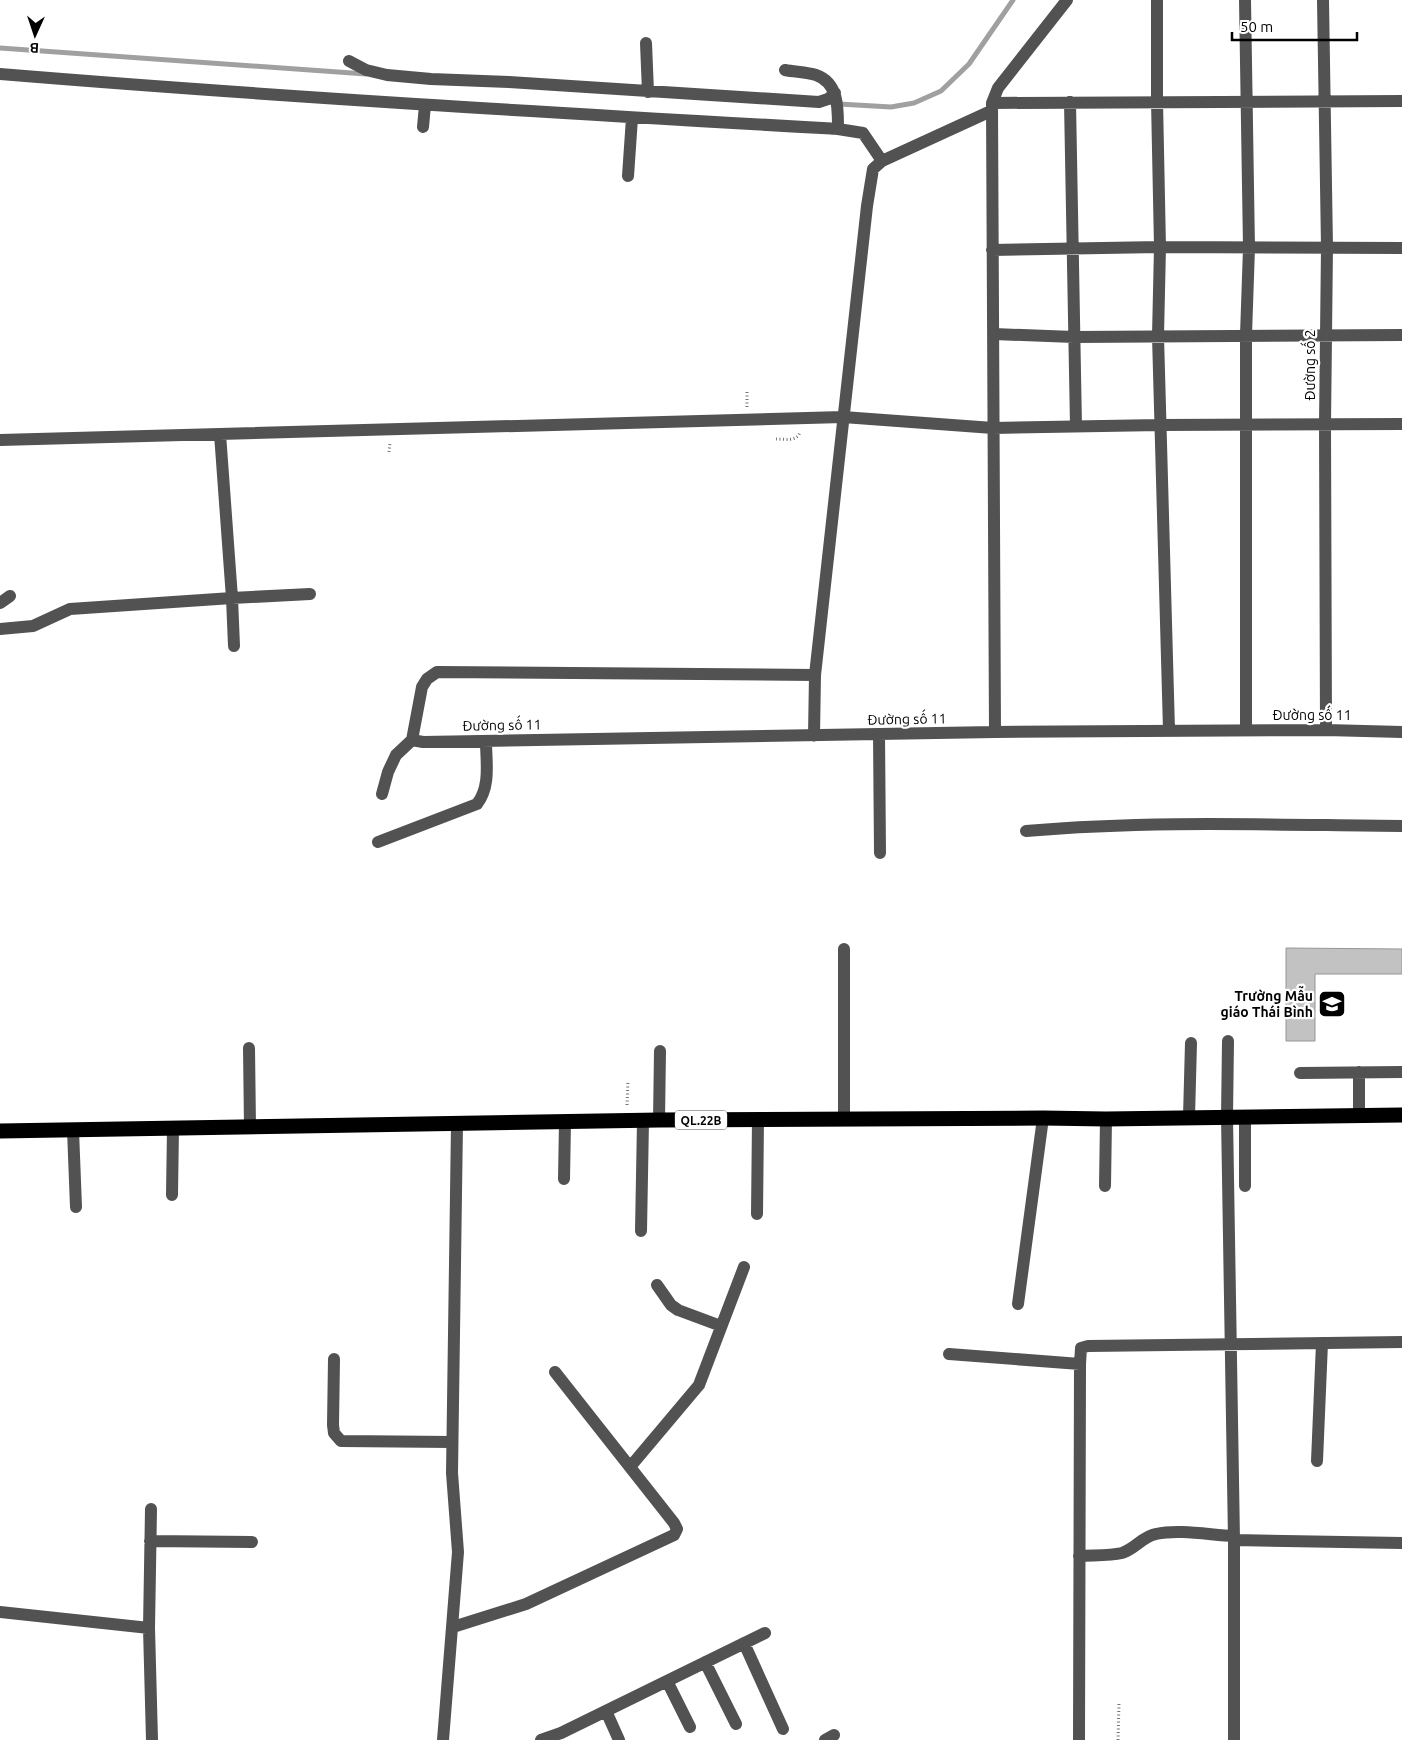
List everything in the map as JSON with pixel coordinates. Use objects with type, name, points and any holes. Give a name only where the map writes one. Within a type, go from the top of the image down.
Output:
[{"type":"highway","name":"QL.22B","points":[[0,1131],[659,1120],[1106,1119],[1402,1115]]},
{"type":"street","points":[[995,732],[994,334],[991,107],[998,88],[1067,0]]},
{"type":"street","points":[[1157,0],[1160,247],[1158,336],[1169,730]]},
{"type":"street","points":[[1244,0],[1248,248],[1246,336],[1246,730]]},
{"type":"street","name":"Đường số 2","points":[[1323,0],[1327,248],[1325,335],[1326,730]]},
{"type":"street","points":[[646,43],[648,92]]},
{"type":"street","points":[[349,61],[366,70],[387,75],[819,102],[836,97]]},
{"type":"street","points":[[785,70],[817,75],[827,82],[836,97],[838,123]]},
{"type":"street","points":[[0,74],[140,86],[632,118],[838,123],[863,133],[882,161]]},
{"type":"street","points":[[814,736],[815,675],[843,417],[873,169],[882,161],[991,107],[1070,102],[1402,101]]},
{"type":"street","points":[[1070,102],[1076,426]]},
{"type":"street","points":[[423,127],[425,105]]},
{"type":"street","points":[[628,176],[632,118]]},
{"type":"street","points":[[992,250],[1160,247],[1402,248]]},
{"type":"street","points":[[994,334],[1074,337],[1402,335]]},
{"type":"street","points":[[0,440],[843,417],[993,428],[1246,424],[1402,424]]},
{"type":"street","points":[[220,434],[234,646]]},
{"type":"street","points":[[0,629],[33,626],[70,609],[310,594]]},
{"type":"street","points":[[382,794],[388,772],[396,755],[412,740],[422,687],[427,679],[437,672],[815,675]]},
{"type":"street","name":"Đường số 11","points":[[412,740],[423,742],[1169,730],[1402,732]]},
{"type":"street","points":[[879,734],[880,853]]},
{"type":"street","points":[[378,842],[477,804],[484,795],[487,776],[486,741]]},
{"type":"street","points":[[1026,831],[1055,828],[1180,824],[1402,826]]},
{"type":"street","points":[[844,949],[844,1119]]},
{"type":"street","points":[[1228,1041],[1227,1117],[1234,1538],[1234,1740]]},
{"type":"street","points":[[1189,1117],[1191,1043]]},
{"type":"street","points":[[249,1048],[250,1127]]},
{"type":"street","points":[[659,1120],[660,1051]]},
{"type":"street","points":[[1359,1072],[1359,1115]]},
{"type":"street","points":[[1300,1073],[1402,1072]]},
{"type":"street","points":[[1245,1117],[1245,1186]]},
{"type":"street","points":[[1018,1304],[1043,1118]]},
{"type":"street","points":[[1105,1186],[1106,1119]]},
{"type":"street","points":[[757,1214],[758,1120]]},
{"type":"street","points":[[641,1230],[643,1121]]},
{"type":"street","points":[[564,1179],[565,1122]]},
{"type":"street","points":[[443,1740],[458,1552],[452,1442],[457,1124]]},
{"type":"street","points":[[172,1195],[173,1128]]},
{"type":"street","points":[[73,1130],[76,1207]]},
{"type":"street","points":[[630,1467],[700,1385],[744,1267]]},
{"type":"street","points":[[657,1285],[665,1298],[678,1310],[721,1326]]},
{"type":"street","points":[[1079,1740],[1080,1364],[1082,1348],[1088,1346],[1402,1342]]},
{"type":"street","points":[[1317,1462],[1322,1343]]},
{"type":"street","points":[[948,1354],[1080,1364]]},
{"type":"street","points":[[334,1359],[333,1425],[334,1433],[341,1441],[452,1442]]},
{"type":"street","points":[[453,1627],[526,1604],[674,1535],[677,1529],[555,1372]]},
{"type":"street","points":[[151,1509],[149,1628],[152,1740]]},
{"type":"street","points":[[1079,1556],[1122,1553],[1149,1535],[1157,1533],[1234,1538],[1402,1543]]},
{"type":"street","points":[[150,1541],[252,1542]]},
{"type":"street","points":[[0,1612],[149,1628]]},
{"type":"street","points":[[541,1740],[561,1733],[765,1633]]},
{"type":"street","points":[[744,1643],[783,1729]]},
{"type":"street","points":[[705,1662],[736,1724]]},
{"type":"street","points":[[667,1681],[690,1727]]},
{"type":"street","points":[[606,1711],[619,1740]]},
{"type":"path","points":[[627,1121],[628,1081]]},
{"type":"path","points":[[1118,1740],[1119,1703]]},
{"type":"building","points":[[1286,948],[1402,949],[1402,974],[1315,974],[1315,1041],[1286,1041]]},
{"type":"waterway","points":[[839,104],[891,107],[914,103],[941,91],[969,64],[1013,0]]},
{"type":"waterway","points":[[0,48],[366,74]]},
{"type":"place","name":"Trường Mẫu giáo Thái Bình","points":[[1332,1004]]}]
